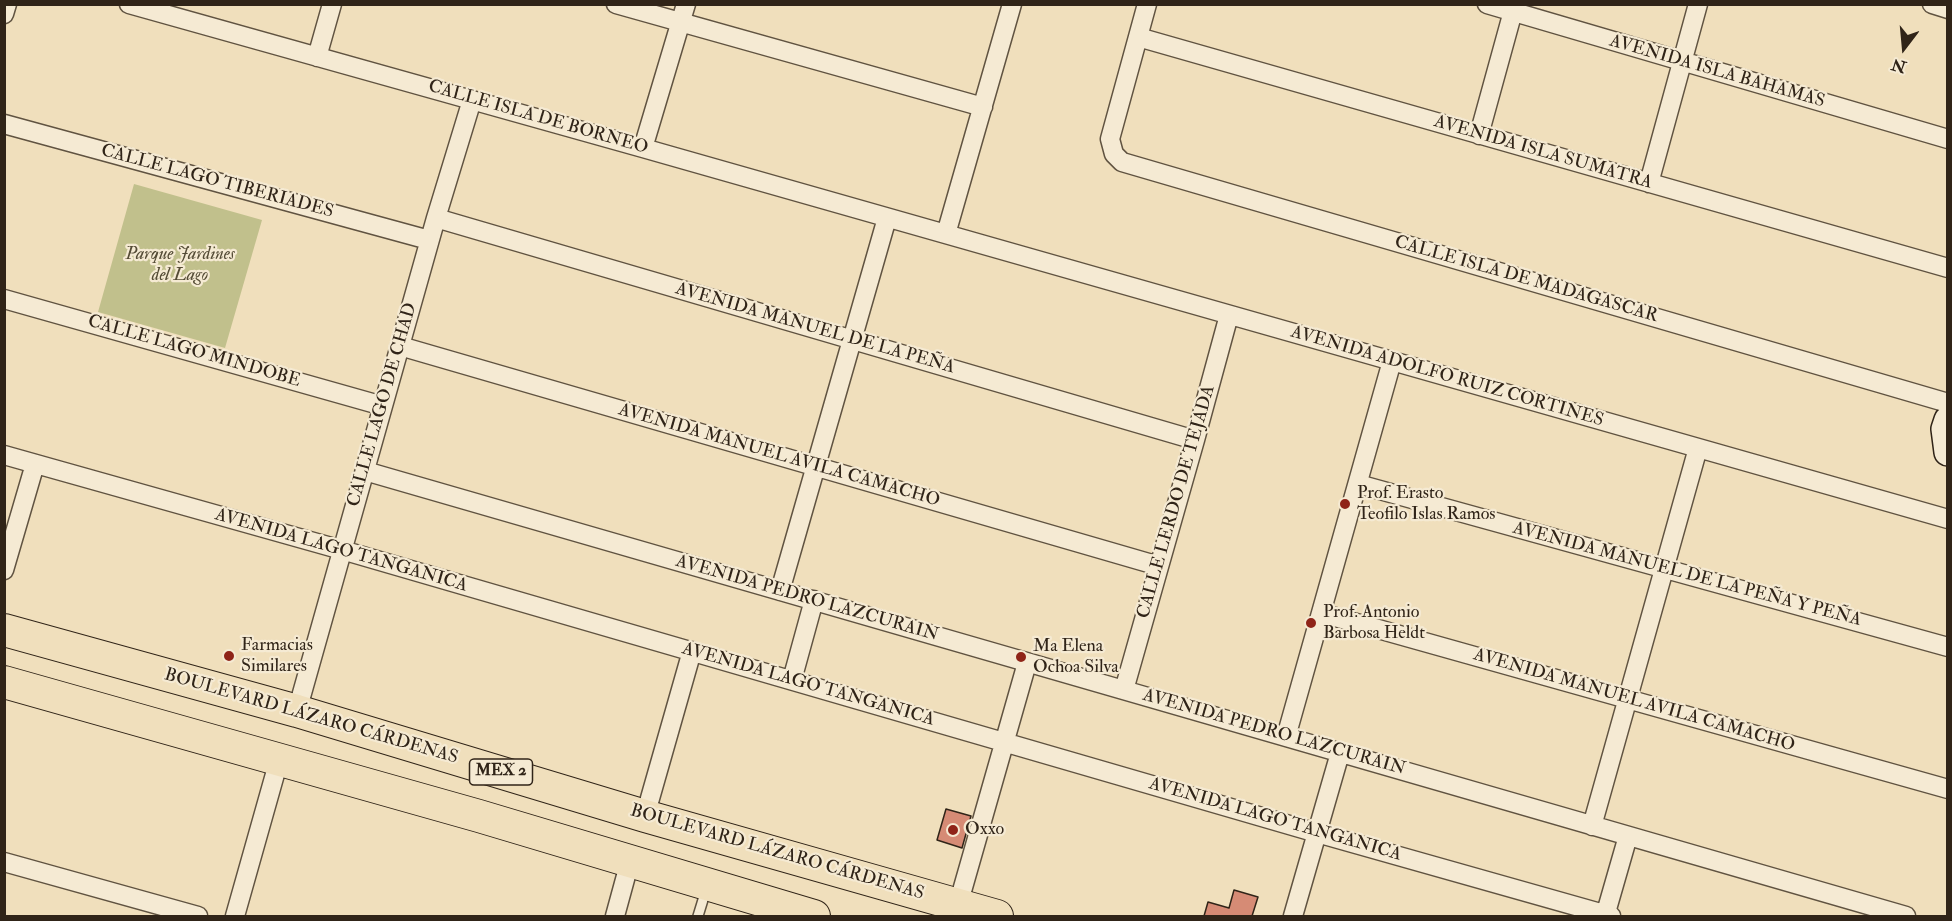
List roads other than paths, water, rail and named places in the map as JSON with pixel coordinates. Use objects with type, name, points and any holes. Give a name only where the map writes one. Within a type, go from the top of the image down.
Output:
[{"type":"highway","name":"BOULEVARD LÁZARO CÁRDENAS","points":[[4,630],[297,711],[645,816],[997,916]]},
{"type":"highway","name":"MEX 2","points":[[4,682],[479,816],[814,916]]},
{"type":"highway","points":[[479,816],[486,794],[493,790],[587,806],[610,805]]},
{"type":"main road","points":[[1943,407],[1947,452]]},
{"type":"street","points":[[4,14],[7,4]]},
{"type":"street","name":"CALLE ISLA DE BORNEO","points":[[129,4],[946,234]]},
{"type":"street","points":[[317,57],[332,4]]},
{"type":"street","points":[[616,4],[982,107]]},
{"type":"street","points":[[643,148],[686,4]]},
{"type":"street","points":[[946,234],[1012,4]]},
{"type":"street","points":[[1138,37],[1147,4]]},
{"type":"street","name":"AVENIDA ISLA BAHAMAS","points":[[1487,4],[1514,8],[1682,61],[1947,139]]},
{"type":"street","points":[[1649,183],[1698,4]]},
{"type":"street","points":[[1932,4],[1947,9]]},
{"type":"street","points":[[1479,135],[1514,8]]},
{"type":"street","name":"AVENIDA ISLA SUMATRA","points":[[1138,37],[1947,268]]},
{"type":"street","name":"CALLE ISLA DE MADAGASCAR","points":[[1138,37],[1110,139],[1114,154],[1122,162],[1943,407]]},
{"type":"street","name":"CALLE LAGO DE CHAD","points":[[297,711],[429,240],[472,100]]},
{"type":"street","name":"CALLE LAGO TIBERIADES","points":[[4,123],[429,240]]},
{"type":"street","name":"AVENIDA MANUEL DE LA PEÑA","points":[[436,218],[1195,440]]},
{"type":"street","points":[[780,591],[887,218]]},
{"type":"street","name":"AVENIDA ADOLFO RUIZ CORTINES","points":[[946,234],[1947,519]]},
{"type":"street","name":"CALLE LAGO MINDOBE","points":[[4,299],[383,406]]},
{"type":"street","name":"CALLE LERDO DE TEJADA","points":[[1124,690],[1229,315]]},
{"type":"street","name":"AVENIDA MANUEL AVILA CAMACHO","points":[[400,346],[1159,566]]},
{"type":"street","points":[[1286,737],[1392,361]]},
{"type":"street","points":[[1592,825],[1698,448]]},
{"type":"street","name":"AVENIDA LAGO TANGANICA","points":[[4,455],[342,550],[1607,916]]},
{"type":"street","points":[[4,570],[35,464]]},
{"type":"street","name":"AVENIDA PEDRO LAZCURAIN","points":[[364,471],[1906,916]]},
{"type":"street","name":"AVENIDA MANUEL DE LA PEÑA Y PEÑA","points":[[1358,484],[1947,647]]},
{"type":"street","points":[[792,680],[814,600]]},
{"type":"street","name":"AVENIDA MANUEL AVILA CAMACHO","points":[[1321,613],[1947,789]]},
{"type":"street","points":[[645,816],[692,651]]},
{"type":"street","points":[[958,905],[1027,663]]},
{"type":"street","points":[[1293,916],[1340,753]]},
{"type":"street","points":[[235,916],[279,759]]},
{"type":"street","points":[[1607,916],[1628,837]]},
{"type":"street","points":[[615,916],[630,861]]},
{"type":"street","points":[[4,862],[198,916]]},
{"type":"lane","points":[[698,916],[707,885]]},
{"type":"place","name":"Prof. Erasto Teofilo Islas Ramos","points":[[1345,504]]},
{"type":"place","name":"Prof. Antonio Barbosa Heldt","points":[[1311,623]]},
{"type":"place","name":"Farmacias Similares","points":[[229,656]]},
{"type":"place","name":"Ma Elena Ochoa Silva","points":[[1021,657]]},
{"type":"place","name":"Oxxo","points":[[953,830]]},
{"type":"park label","name":"Parque Jardines del Lago","points":[[180,265]]}]
